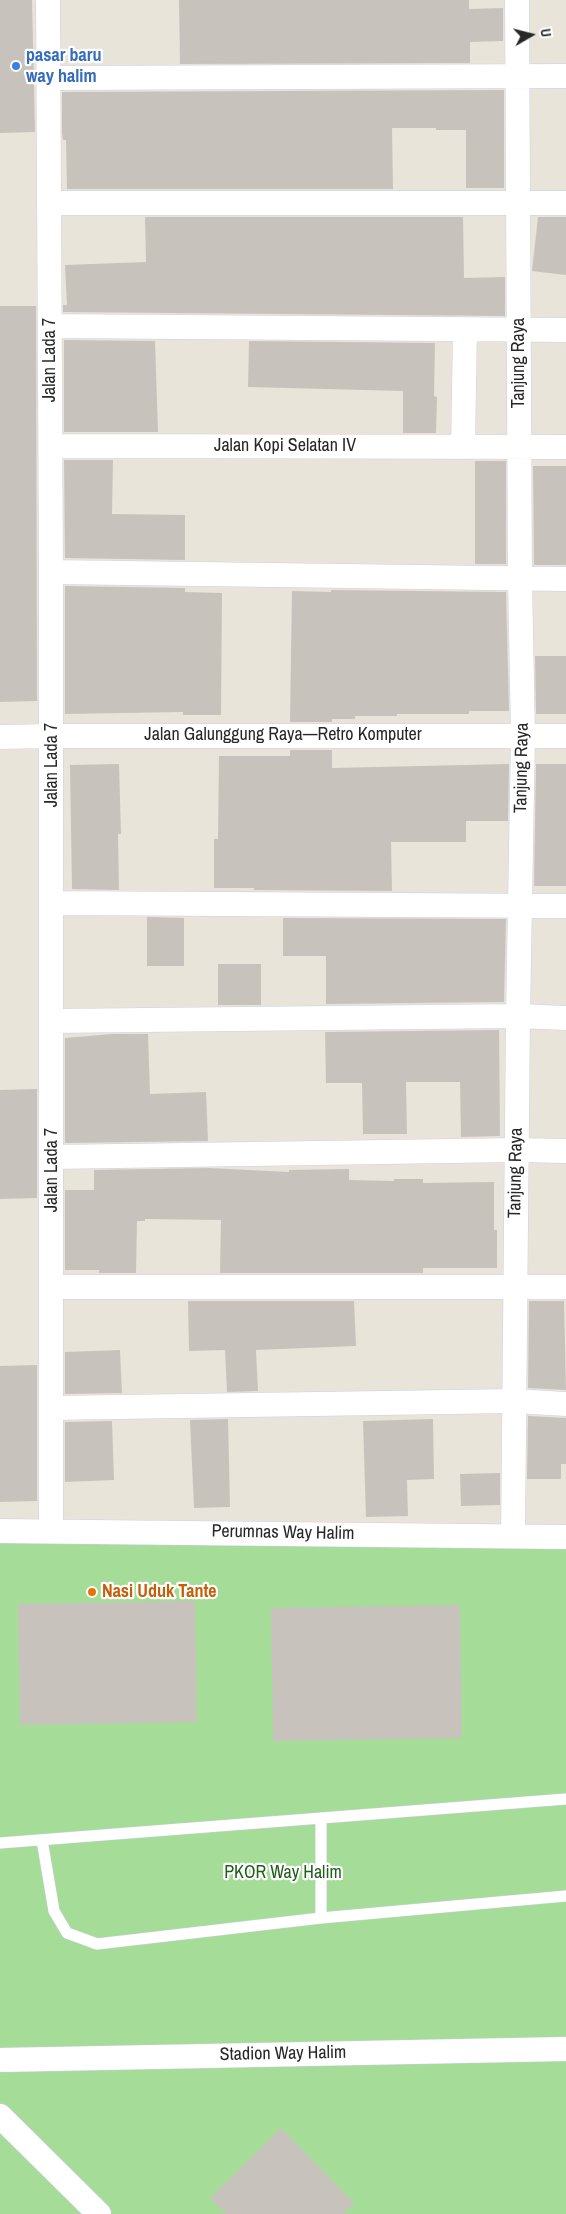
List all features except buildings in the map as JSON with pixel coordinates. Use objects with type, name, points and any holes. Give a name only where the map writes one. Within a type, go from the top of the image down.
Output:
[{"type":"street","name":"Jalan Lada 7","points":[[48,0],[52,736],[51,1531]]},
{"type":"street","name":"Tanjung Raya","points":[[513,1536],[523,735],[520,580],[517,0]]},
{"type":"street","points":[[49,78],[566,76]]},
{"type":"street","points":[[49,203],[566,203]]},
{"type":"street","points":[[50,326],[566,330]]},
{"type":"street","points":[[463,447],[465,330]]},
{"type":"street","name":"Jalan Kopi Selatan IV","points":[[51,446],[566,447]]},
{"type":"street","points":[[51,572],[520,580],[566,579]]},
{"type":"street","name":"Jalan Galunggung Raya—Retro Komputer","points":[[0,737],[566,736]]},
{"type":"street","points":[[52,903],[566,906]]},
{"type":"street","points":[[52,1021],[518,1016],[566,1018]]},
{"type":"street","points":[[52,1158],[517,1150],[566,1151]]},
{"type":"street","points":[[52,1287],[566,1287]]},
{"type":"street","points":[[52,1408],[514,1401],[566,1404]]},
{"type":"street","name":"Perumnas Way Halim","points":[[0,1531],[566,1537]]},
{"type":"street","name":"Stadion Way Halim","points":[[0,2060],[566,2049]]},
{"type":"street","points":[[0,2116],[98,2214]]},
{"type":"lane","points":[[0,1843],[566,1799]]},
{"type":"lane","points":[[321,1818],[322,1918]]},
{"type":"lane","points":[[42,1840],[54,1911],[67,1933],[97,1944],[322,1918],[566,1896]]},
{"type":"green space","name":"PKOR Way Halim","points":[[0,1529],[566,1532],[566,2214],[0,2214]]},
{"type":"place","name":"pasar baru way halim","points":[[16,66]]},
{"type":"place","name":"Nasi Uduk Tante","points":[[92,1592]]}]
